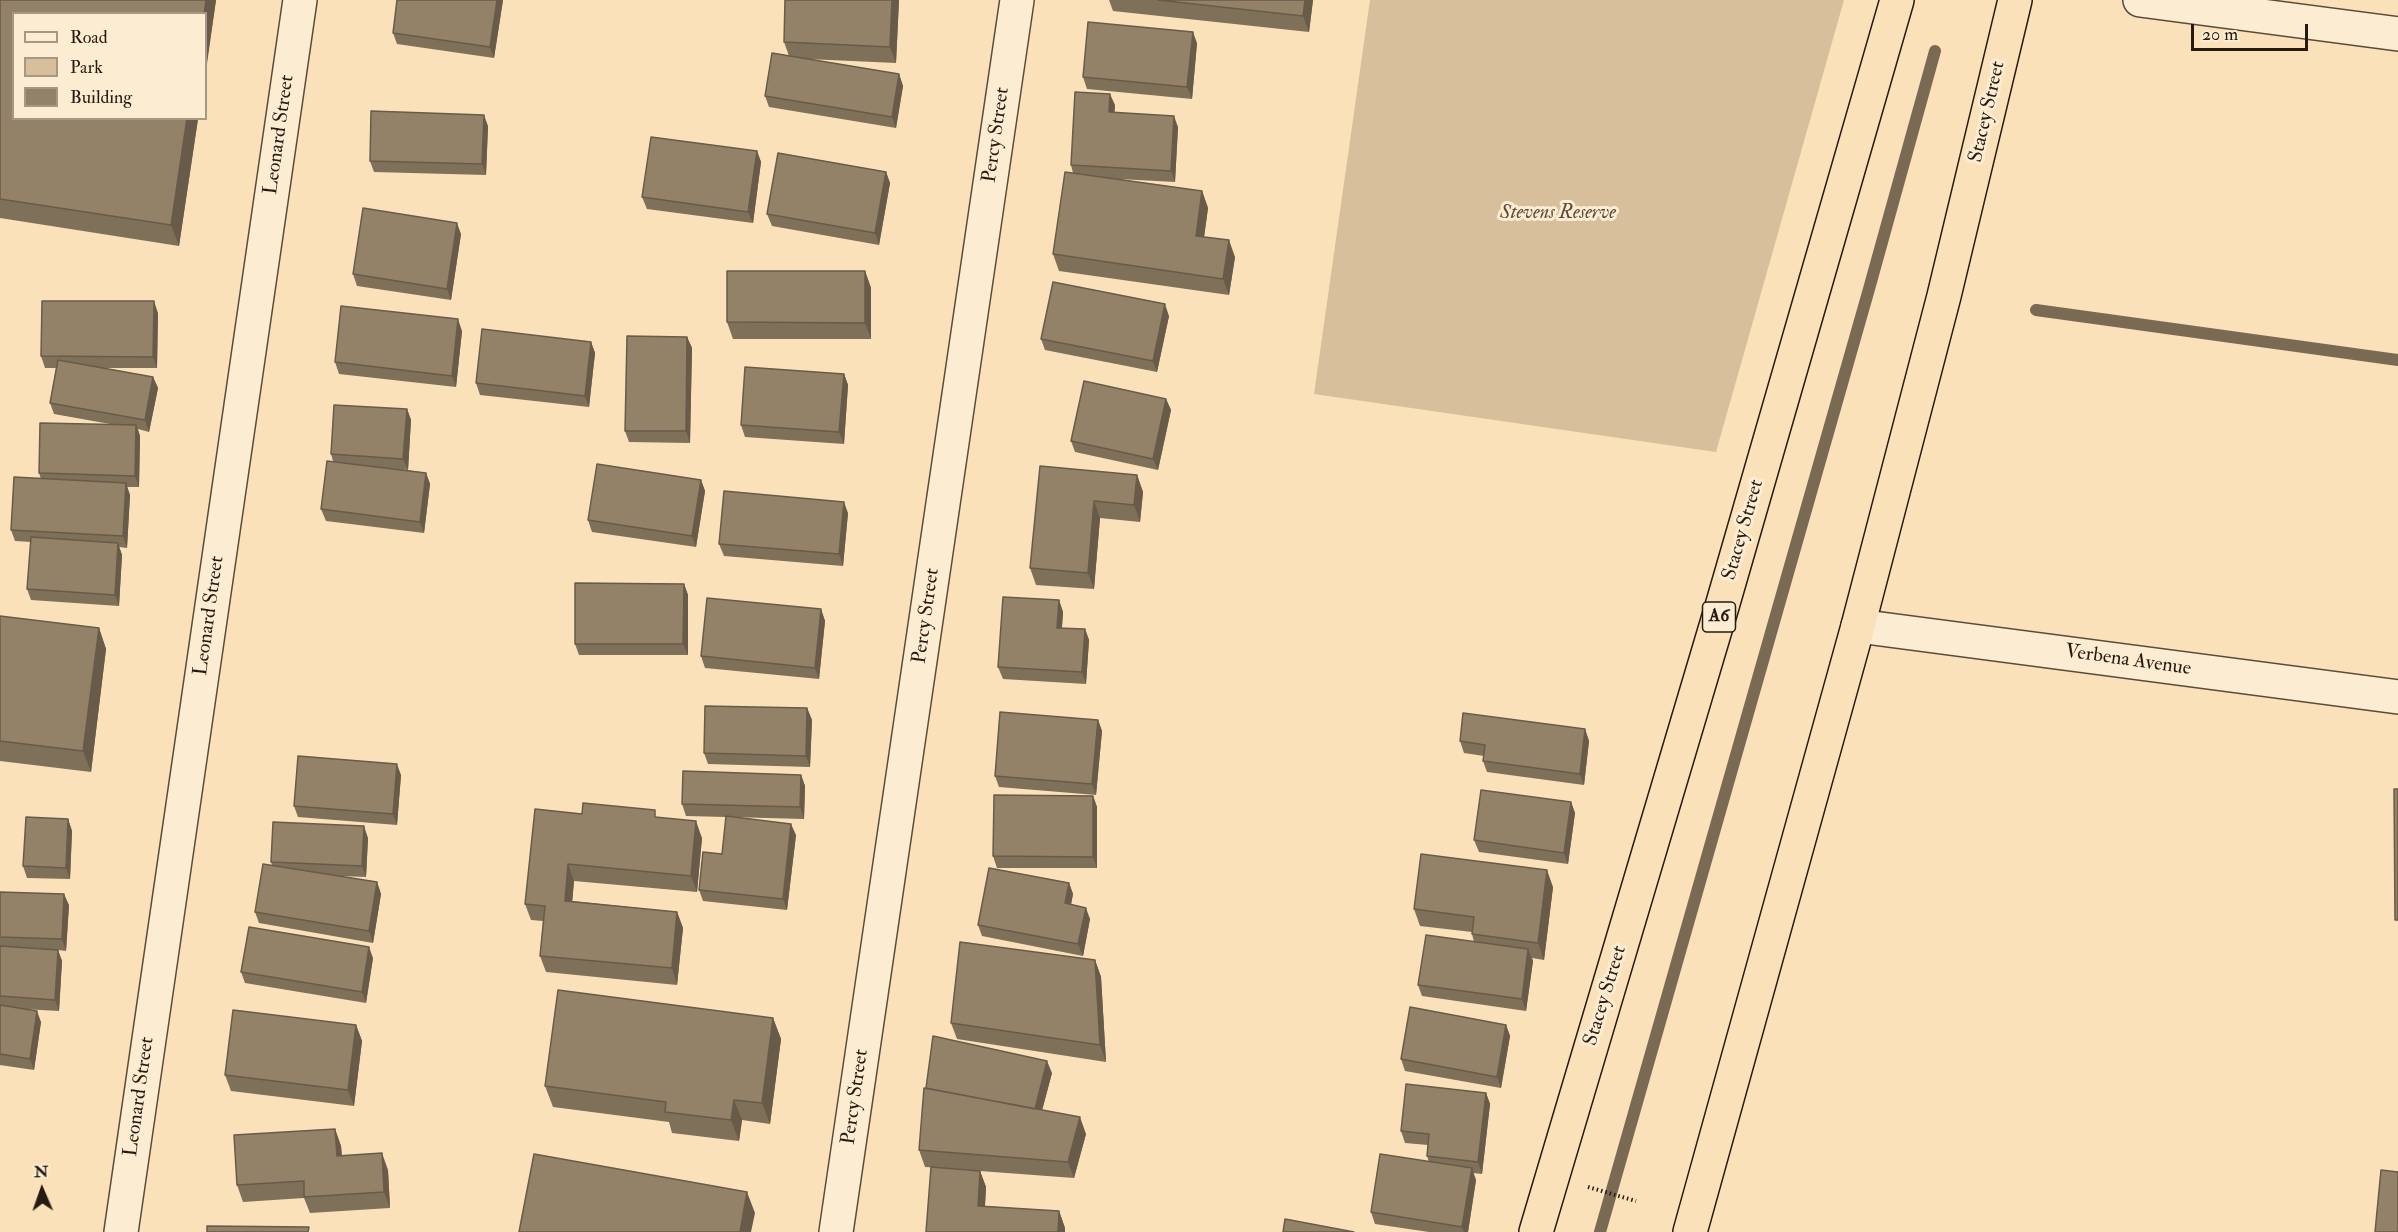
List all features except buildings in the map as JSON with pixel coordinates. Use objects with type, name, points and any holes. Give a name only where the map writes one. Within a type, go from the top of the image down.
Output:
[{"type":"highway","name":"Stacey Street","points":[[1536,1232],[1720,614],[1897,0]]},
{"type":"highway","name":"Stacey Street","points":[[1690,1232],[1858,626],[1944,296],[2015,0]]},
{"type":"street","name":"Leonard Street","points":[[121,1232],[300,0]]},
{"type":"street","name":"Percy Street","points":[[836,1232],[1017,0]]},
{"type":"street","points":[[2140,0],[2398,34]]},
{"type":"street","name":"Verbena Avenue","points":[[1858,626],[2398,697]]},
{"type":"path","points":[[1582,1185],[1636,1202]]},
{"type":"green space","name":"Stevens Reserve","points":[[1370,0],[1844,0],[1716,452],[1314,394]]},
{"type":"waterway","points":[[1600,1232],[1935,51]]},
{"type":"waterway","points":[[2036,310],[2398,360]]}]
